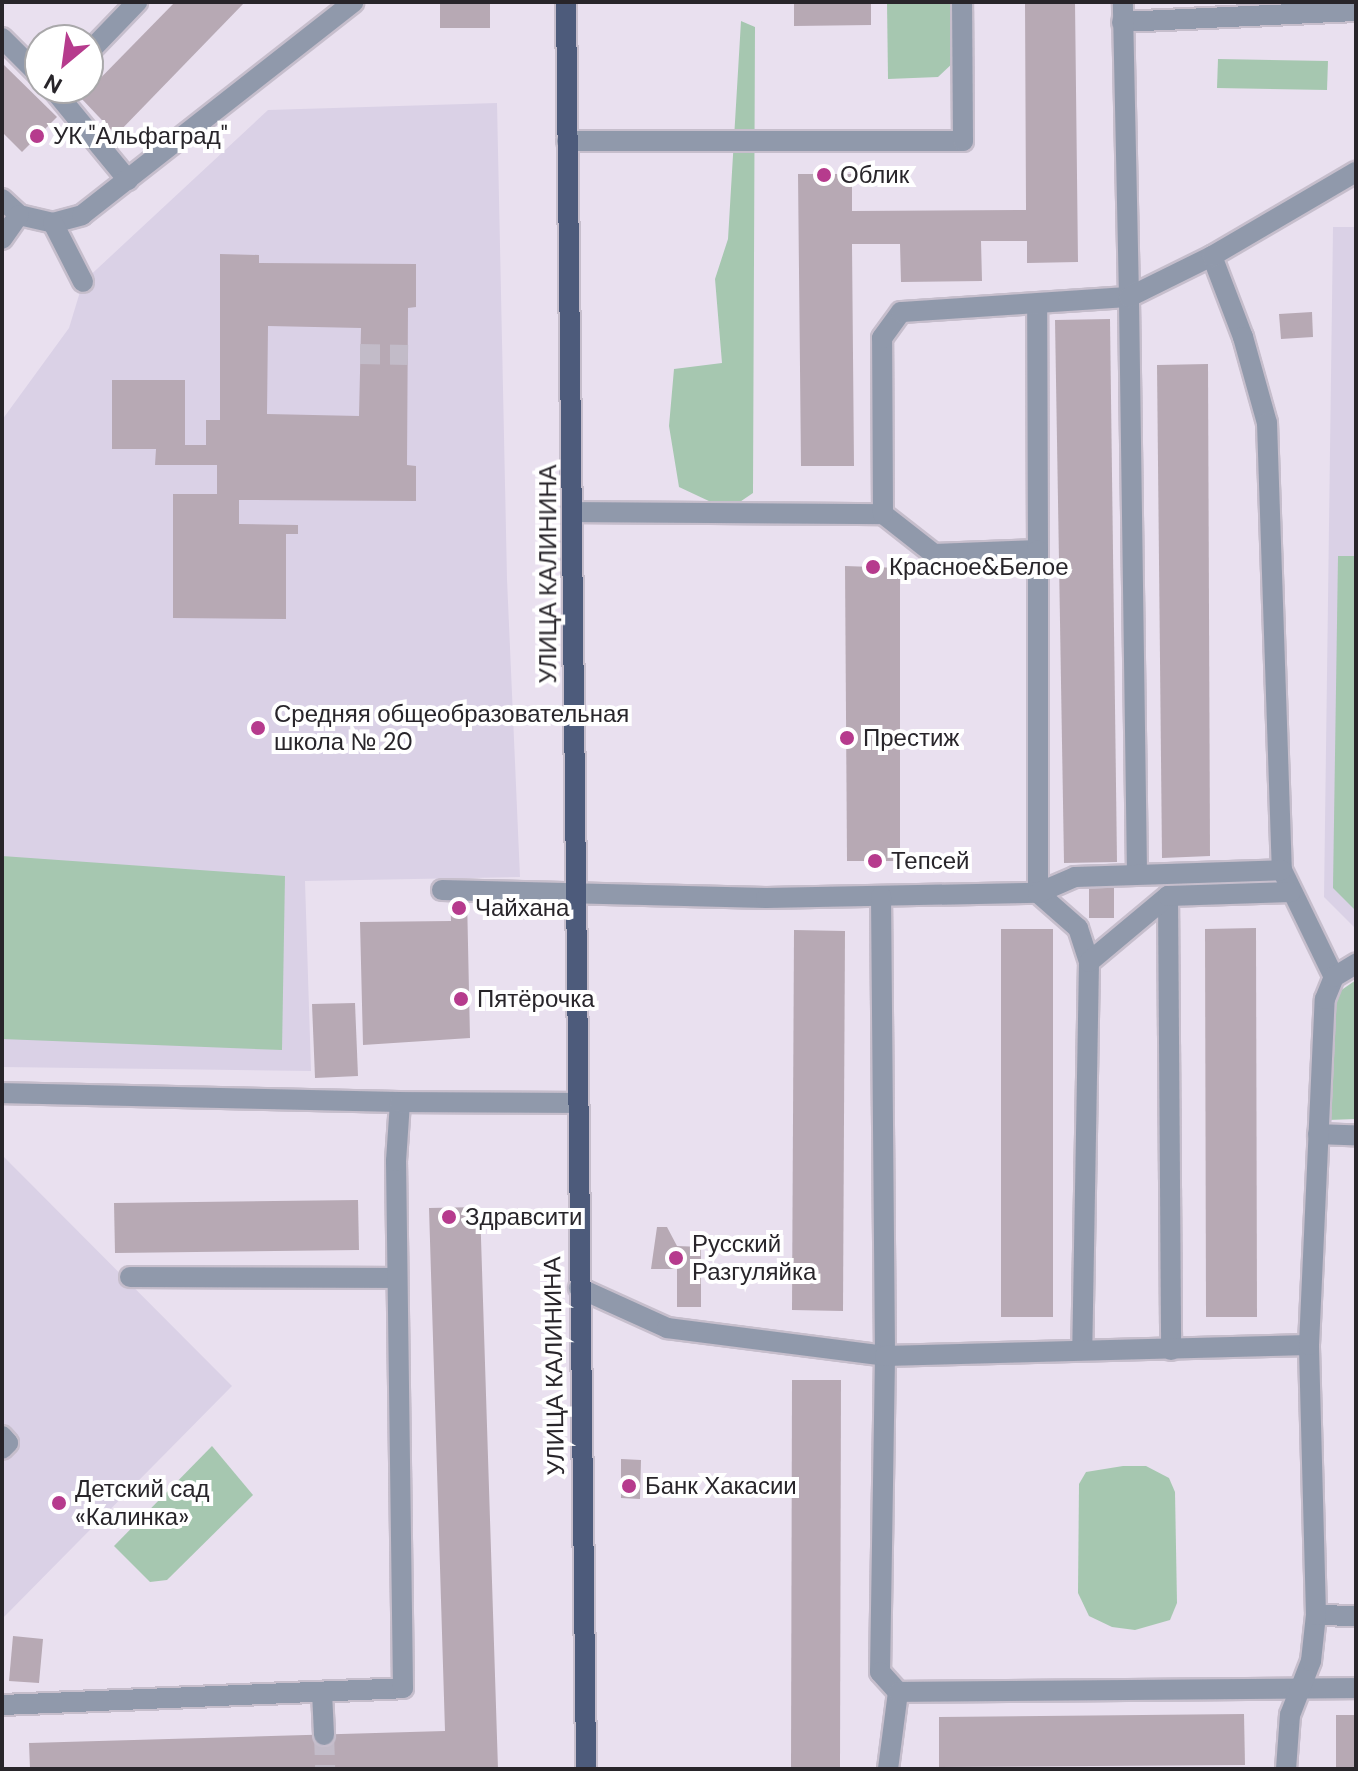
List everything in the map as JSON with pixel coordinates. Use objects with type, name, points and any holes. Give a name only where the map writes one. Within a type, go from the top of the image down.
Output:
[{"type":"main road","name":"УЛИЦА КАЛИНИНА","points":[[566,2],[586,1769]]},
{"type":"lane","points":[[104,36],[137,2]]},
{"type":"lane","points":[[2,199],[19,215],[53,223],[82,215],[354,2]]},
{"type":"lane","points":[[567,141],[963,141],[962,2]]},
{"type":"lane","points":[[1137,873],[1122,12],[1356,11]]},
{"type":"lane","points":[[2,38],[24,60]]},
{"type":"lane","points":[[66,104],[128,180]]},
{"type":"lane","points":[[883,514],[882,338],[901,312],[1129,297],[1212,256],[1356,172]]},
{"type":"lane","points":[[2,239],[19,215]]},
{"type":"lane","points":[[53,223],[83,282]]},
{"type":"lane","points":[[1212,256],[1243,337],[1267,423],[1282,870],[1334,977]]},
{"type":"lane","points":[[1037,304],[1038,893],[1078,928],[1089,962],[1082,1349]]},
{"type":"lane","points":[[574,512],[883,514],[934,554],[1038,550]]},
{"type":"lane","points":[[442,890],[532,889],[575,897],[1038,893],[1075,877],[1137,873],[1184,876],[1254,867],[1282,870]]},
{"type":"lane","points":[[1089,962],[1168,896],[1291,892]]},
{"type":"lane","points":[[881,896],[885,1356],[880,1672],[898,1692],[1356,1688]]},
{"type":"lane","points":[[1168,896],[1171,1350]]},
{"type":"lane","points":[[1286,1769],[1296,1689],[1311,1661],[1316,1615],[1309,1345],[1325,999],[1334,977],[1356,964]]},
{"type":"lane","points":[[2,1093],[577,1103]]},
{"type":"lane","points":[[2,1705],[403,1688],[397,1278],[400,1102]]},
{"type":"lane","points":[[1318,1134],[1356,1135]]},
{"type":"lane","points":[[130,1277],[397,1278]]},
{"type":"lane","points":[[579,1288],[667,1328],[885,1356],[1309,1345]]},
{"type":"lane","points":[[2,1436],[8,1443],[2,1449]]},
{"type":"lane","points":[[1316,1615],[1356,1616]]},
{"type":"lane","points":[[322,1692],[324,1735]]},
{"type":"lane","points":[[888,1769],[898,1692]]},
{"type":"shaded area","name":"Средняя общеобразовательная школа № 20","points":[[497,103],[507,579],[520,877],[305,881],[311,1071],[2,1067],[2,420],[69,328],[83,282],[268,110]]},
{"type":"shaded area","points":[[1333,227],[1356,227],[1356,929],[1324,897]]},
{"type":"shaded area","name":"Детский сад «Калинка»","points":[[2,1155],[232,1386],[2,1619]]},
{"type":"green space","points":[[887,2],[955,2],[955,61],[938,77],[888,79]]},
{"type":"green space","points":[[741,21],[755,27],[753,493],[728,510],[679,487],[669,426],[674,369],[722,363],[715,279],[728,239]]},
{"type":"green space","points":[[1218,59],[1328,61],[1327,90],[1217,88]]},
{"type":"green space","points":[[1338,556],[1356,556],[1356,911],[1333,888]]},
{"type":"green space","points":[[2,856],[285,876],[282,1050],[2,1039]]},
{"type":"green space","points":[[1356,980],[1356,1119],[1328,1120],[1334,1005],[1340,991]]},
{"type":"green space","points":[[212,1446],[253,1495],[167,1580],[150,1582],[114,1546]]},
{"type":"green space","points":[[1146,1466],[1169,1478],[1175,1492],[1177,1603],[1170,1620],[1135,1630],[1112,1627],[1089,1616],[1078,1593],[1079,1484],[1086,1472]]},
{"type":"building","points":[[175,2],[245,2],[116,135],[87,104],[104,104],[104,75]]},
{"type":"building","points":[[440,2],[490,2],[490,28],[440,28]]},
{"type":"building","points":[[794,2],[871,2],[871,25],[794,26]]},
{"type":"building","points":[[1025,2],[1075,2],[1078,262],[1027,263],[1027,241],[981,241],[982,281],[901,282],[900,244],[852,244],[854,466],[801,466],[798,174],[852,174],[852,211],[1026,210]]},
{"type":"building","points":[[2,63],[24,85],[24,104],[44,104],[57,117],[22,152],[2,132]]},
{"type":"building","points":[[220,254],[259,255],[259,263],[416,264],[416,307],[408,308],[407,465],[416,466],[416,501],[239,500],[239,524],[298,525],[298,534],[286,534],[286,619],[173,618],[173,494],[217,494],[217,465],[155,465],[156,449],[112,449],[112,380],[185,380],[185,445],[206,445],[206,420],[220,420]],"holes":[[[268,326],[361,328],[359,416],[267,414]]]},
{"type":"building","points":[[1312,312],[1313,337],[1281,339],[1279,314]]},
{"type":"building","points":[[1110,319],[1117,862],[1064,863],[1055,320]]},
{"type":"building","points":[[1208,364],[1210,856],[1162,858],[1157,365]]},
{"type":"building","points":[[845,566],[900,568],[900,861],[847,861]]},
{"type":"building","points":[[1089,883],[1114,883],[1114,918],[1089,918]]},
{"type":"building","points":[[450,897],[467,897],[470,1038],[363,1045],[360,922],[451,921]]},
{"type":"building","points":[[1256,928],[1257,1317],[1206,1317],[1205,929]]},
{"type":"building","points":[[1001,929],[1053,929],[1053,1317],[1001,1317]]},
{"type":"building","points":[[794,930],[845,931],[843,1311],[792,1310]]},
{"type":"building","points":[[355,1003],[358,1076],[315,1078],[312,1004]]},
{"type":"building","points":[[358,1200],[359,1250],[115,1253],[114,1203]]},
{"type":"building","points":[[480,1207],[498,1769],[30,1769],[29,1743],[445,1731],[429,1208]]},
{"type":"building","name":"Русский Разгуляйка","points":[[657,1227],[667,1227],[677,1246],[701,1247],[701,1307],[677,1307],[677,1269],[651,1269]]},
{"type":"building","points":[[792,1380],[841,1380],[840,1769],[791,1769]]},
{"type":"building","points":[[621,1459],[641,1460],[640,1499],[621,1498]]},
{"type":"building","points":[[13,1636],[43,1639],[39,1683],[9,1681]]},
{"type":"building","points":[[1244,1714],[1245,1765],[939,1767],[939,1717]]},
{"type":"building","points":[[1336,1715],[1356,1715],[1356,1769],[1336,1769]]},
{"type":"tunnel","points":[[360,354],[408,355]]},
{"type":"tunnel","points":[[324,1735],[325,1769]]},
{"type":"place","name":"УК \"Альфаград\"","points":[[37,136]]},
{"type":"place","name":"Облик","points":[[824,175]]},
{"type":"place","name":"Красное&Белое","points":[[873,567]]},
{"type":"place","name":"Средняя общеобразовательная школа № 20","points":[[258,728]]},
{"type":"place","name":"Престиж","points":[[847,738]]},
{"type":"place","name":"Тепсей","points":[[875,861]]},
{"type":"place","name":"Чайхана","points":[[459,908]]},
{"type":"place","name":"Пятёрочка","points":[[461,999]]},
{"type":"place","name":"Здравсити","points":[[449,1217]]},
{"type":"place","name":"Русский Разгуляйка","points":[[676,1258]]},
{"type":"place","name":"Банк Хакасии","points":[[629,1486]]},
{"type":"place","name":"Детский сад «Калинка»","points":[[59,1503]]}]
